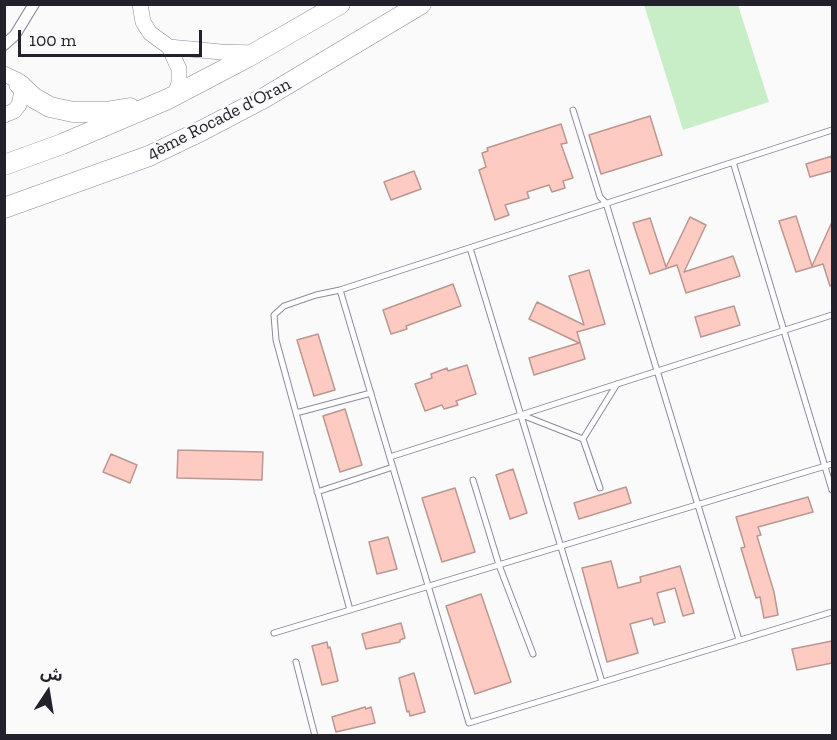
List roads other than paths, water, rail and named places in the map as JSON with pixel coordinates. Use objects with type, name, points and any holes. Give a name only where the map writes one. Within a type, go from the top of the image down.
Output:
[{"type":"highway","points":[[4,165],[62,144],[172,96],[256,53],[340,4]]},
{"type":"highway","name":"4ème Rocade d'Oran","points":[[4,208],[149,156],[264,98],[422,4]]},
{"type":"highway","points":[[10,75],[34,98],[50,107],[73,112],[105,112],[172,96]]},
{"type":"street","points":[[4,45],[15,35],[34,4]]},
{"type":"street","points":[[140,4],[143,22],[150,33],[169,47],[256,53]]},
{"type":"street","points":[[169,47],[178,69],[179,82],[172,96]]},
{"type":"street","points":[[4,115],[14,111],[22,98],[10,75]]},
{"type":"lane","points":[[573,110],[600,197],[606,204],[739,640]]},
{"type":"lane","points":[[350,610],[276,340],[274,315],[284,306],[316,295],[340,290],[832,130]]},
{"type":"lane","points":[[733,162],[832,490]]},
{"type":"lane","points":[[470,248],[602,682]]},
{"type":"lane","points":[[340,290],[469,723],[832,612]]},
{"type":"lane","points":[[390,457],[832,315]]},
{"type":"lane","points":[[583,439],[617,384]]},
{"type":"lane","points":[[296,413],[371,393]]},
{"type":"lane","points":[[522,415],[583,439],[600,488]]},
{"type":"lane","points":[[274,633],[832,464]]},
{"type":"lane","points":[[317,492],[393,467]]},
{"type":"lane","points":[[472,480],[499,565],[533,654]]},
{"type":"lane","points":[[296,662],[315,735]]}]
